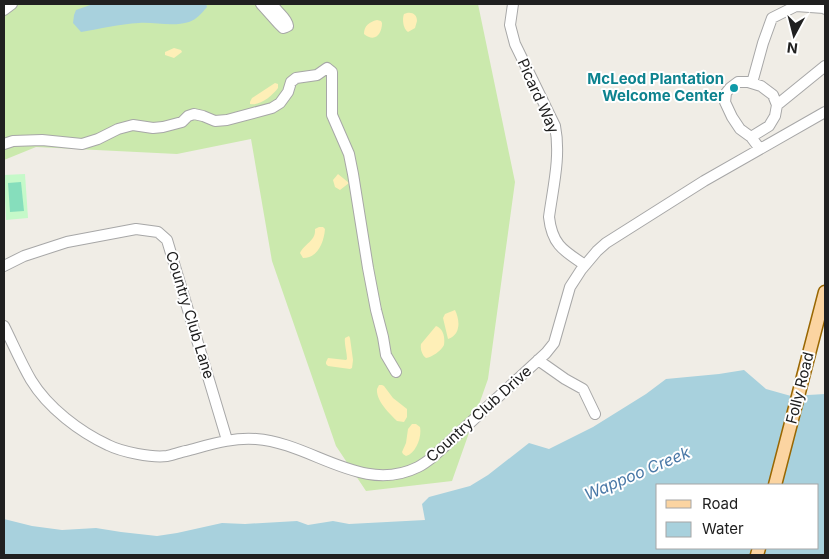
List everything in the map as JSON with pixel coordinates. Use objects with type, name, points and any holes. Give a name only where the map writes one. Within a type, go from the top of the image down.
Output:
[{"type":"main road","name":"Folly Road","points":[[775,484],[825,292]]},
{"type":"street","points":[[4,10],[12,4]]},
{"type":"street","points":[[261,4],[278,23],[286,28],[288,22],[275,9],[273,4]]},
{"type":"street","name":"Picard Way","points":[[513,4],[510,25],[515,44],[554,126],[557,137],[558,152],[549,218],[550,227],[562,249],[585,265]]},
{"type":"street","points":[[752,83],[772,18],[796,6],[825,9]]},
{"type":"street","points":[[751,137],[769,126],[777,105],[825,66]]},
{"type":"street","points":[[4,144],[14,141],[42,140],[82,144],[98,139],[118,129],[133,125],[153,128],[163,127],[182,122],[188,116],[194,114],[215,120],[227,120],[272,108],[280,103],[288,92],[291,82],[296,78],[317,75],[327,68],[332,72],[332,115],[348,154],[353,174],[368,268],[386,355],[396,372]]},
{"type":"street","points":[[760,149],[751,137],[740,129],[732,117],[725,102],[726,94],[738,82],[748,82],[761,86],[772,95],[777,105]]},
{"type":"street","name":"Country Club Drive","points":[[4,326],[32,381],[54,409],[82,430],[109,446],[136,454],[167,456],[227,440],[256,438],[290,445],[354,471],[369,475],[384,476],[404,473],[420,467],[434,456],[546,353],[554,343],[570,287],[585,265],[606,243],[704,181],[825,112]]},
{"type":"street","points":[[769,126],[778,138]]},
{"type":"street","name":"Country Club Lane","points":[[4,266],[24,256],[67,242],[136,229],[158,232],[167,240],[227,440]]},
{"type":"street","points":[[538,360],[583,389],[595,414]]},
{"type":"green space","points":[[4,4],[478,4],[515,182],[488,379],[452,481],[366,491],[336,446],[272,261],[251,139],[177,154],[36,147],[4,160]]},
{"type":"green space","points":[[25,174],[28,218],[6,220],[4,175]]},
{"type":"green space","points":[[21,182],[24,211],[10,212],[8,183]]},
{"type":"sand","points":[[404,14],[414,14],[417,21],[415,28],[408,32],[403,21]]},
{"type":"sand","points":[[377,20],[382,23],[381,31],[375,37],[368,37],[364,34],[367,25]]},
{"type":"sand","points":[[174,48],[182,52],[174,58],[165,55],[165,52]]},
{"type":"sand","points":[[275,83],[278,84],[278,88],[269,97],[262,102],[250,104],[252,98]]},
{"type":"sand","points":[[338,174],[349,183],[340,190],[335,187],[333,180]]},
{"type":"sand","points":[[319,227],[325,229],[319,248],[313,255],[303,258],[300,253],[314,236],[315,229]]},
{"type":"sand","points":[[455,310],[458,318],[458,327],[455,334],[448,339],[443,318],[445,314]]},
{"type":"sand","points":[[436,326],[441,329],[444,345],[436,353],[426,358],[423,355],[421,344]]},
{"type":"sand","points":[[349,336],[353,360],[352,368],[328,366],[326,362],[328,358],[347,359],[345,338]]},
{"type":"sand","points":[[379,385],[384,386],[393,398],[407,409],[407,417],[404,422],[397,421],[387,411],[377,393]]},
{"type":"sand","points":[[412,424],[420,427],[420,435],[418,444],[413,452],[406,456],[402,452],[406,443],[408,429]]},
{"type":"water","points":[[93,4],[206,4],[207,7],[201,14],[189,22],[117,25],[81,32],[73,23],[76,10]]},
{"type":"water","name":"Wappoo Creek","points":[[744,370],[766,389],[791,396],[825,394],[825,555],[4,555],[4,519],[32,526],[62,530],[96,528],[157,536],[222,523],[245,524],[297,521],[308,525],[333,521],[349,524],[425,520],[422,504],[429,497],[470,486],[488,475],[529,443],[549,449],[593,427],[646,394],[666,379]]},
{"type":"place","name":"McLeod Plantation Welcome Center","points":[[734,88]]}]
